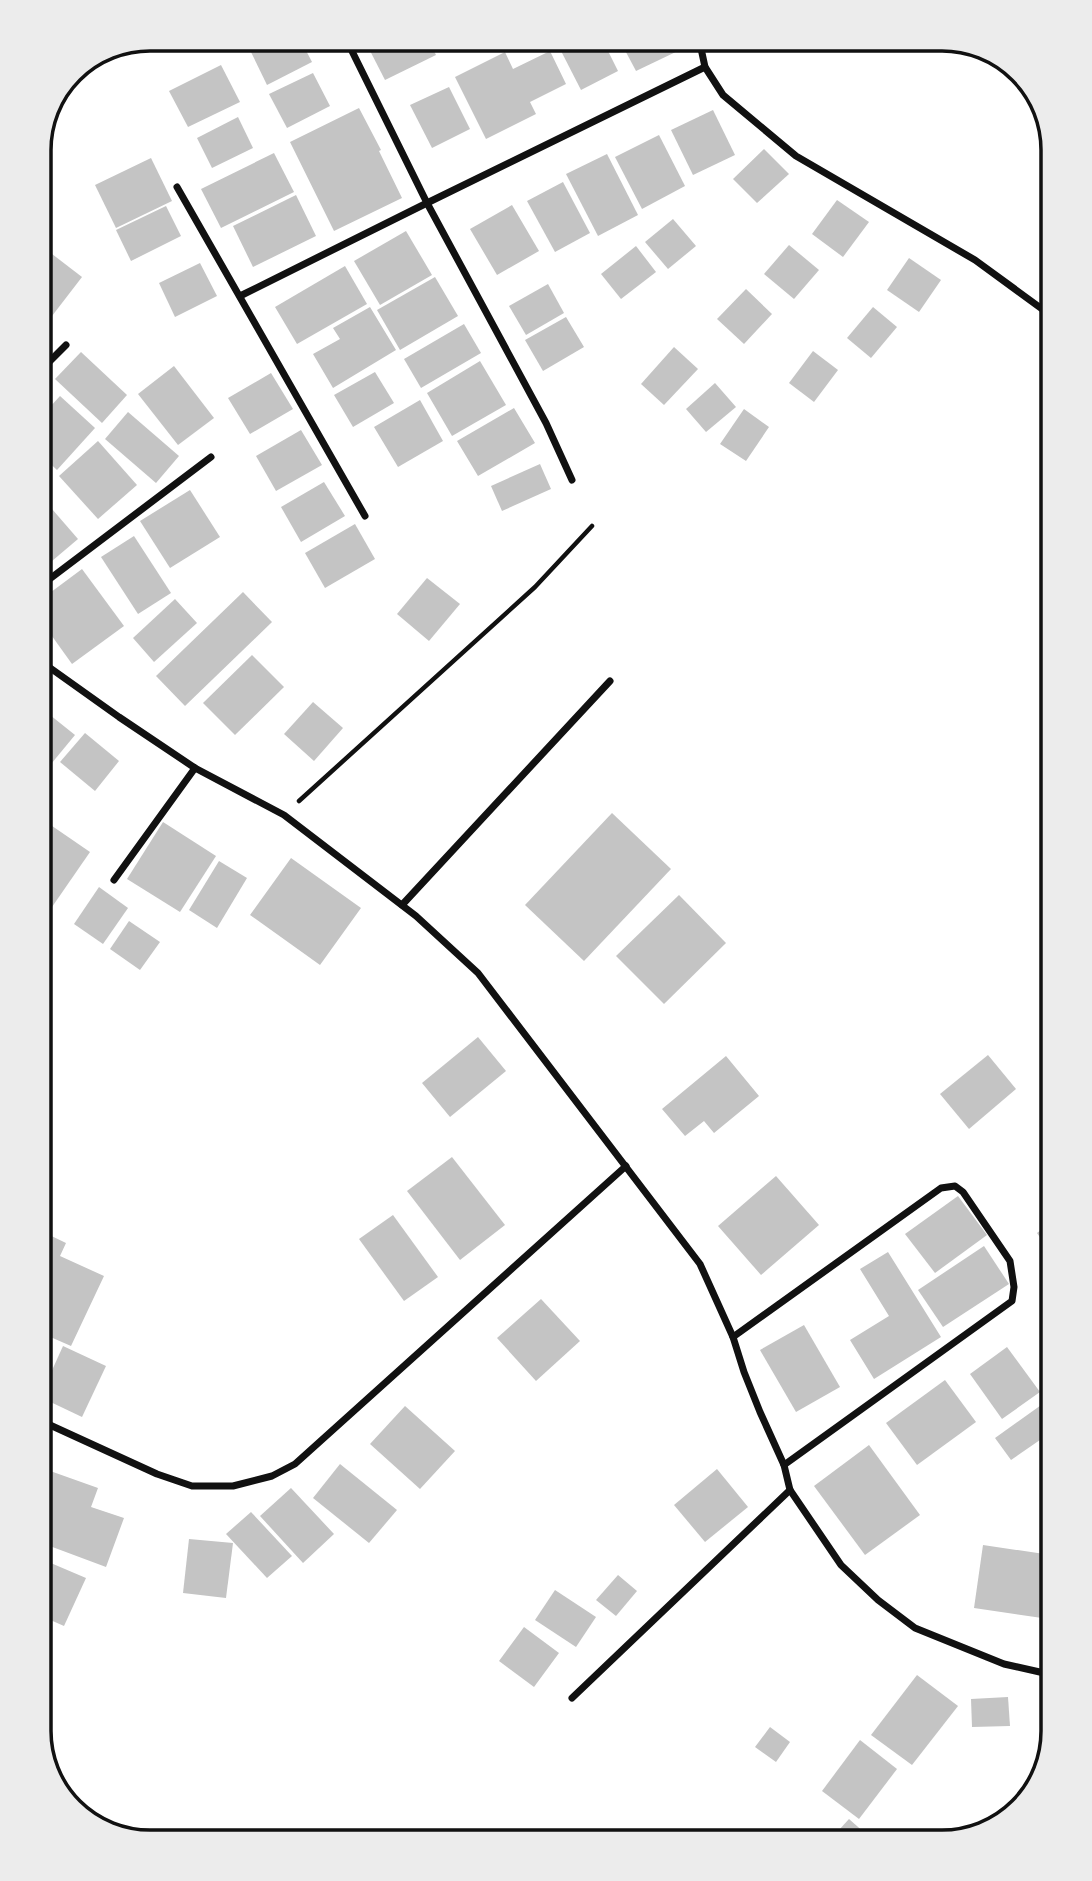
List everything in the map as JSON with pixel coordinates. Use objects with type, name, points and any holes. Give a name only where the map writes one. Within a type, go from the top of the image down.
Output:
[{"type":"street","points":[[352,51],[427,202],[546,423],[572,480]]},
{"type":"street","points":[[702,51],[705,67],[723,95],[796,156],[975,260],[1041,308]]},
{"type":"street","points":[[240,296],[705,67]]},
{"type":"street","points":[[177,187],[365,516]]},
{"type":"street","points":[[51,360],[66,345]]},
{"type":"street","points":[[51,578],[211,457]]},
{"type":"street","points":[[51,669],[195,768],[284,815],[416,916],[478,973],[700,1264],[733,1337],[744,1372],[784,1465],[790,1490],[841,1565],[878,1600],[915,1628],[1004,1664],[1041,1672]]},
{"type":"street","points":[[402,905],[610,681]]},
{"type":"street","points":[[114,880],[195,768]]},
{"type":"street","points":[[51,1426],[157,1474],[192,1486],[233,1486],[272,1476],[295,1464],[626,1166]]},
{"type":"street","points":[[733,1337],[941,1188],[955,1186],[963,1192],[1010,1261],[1014,1287],[1012,1301],[784,1465]]},
{"type":"street","points":[[572,1698],[790,1490]]},
{"type":"path","points":[[284,815],[535,587],[592,526]]},
{"type":"building","points":[[250,51],[306,51],[312,62],[267,85]]},
{"type":"building","points":[[370,51],[434,51],[436,55],[385,80]]},
{"type":"building","points":[[550,51],[566,84],[530,102],[536,114],[486,139],[455,77],[505,52],[513,69]]},
{"type":"building","points":[[561,51],[608,51],[618,71],[581,90]]},
{"type":"building","points":[[625,51],[678,51],[636,71]]},
{"type":"building","points":[[221,65],[240,102],[188,127],[169,91]]},
{"type":"building","points":[[313,73],[330,106],[287,128],[269,94]]},
{"type":"building","points":[[449,87],[470,129],[432,148],[410,105]]},
{"type":"building","points":[[359,108],[402,198],[334,231],[290,142]]},
{"type":"building","points":[[713,110],[735,155],[693,175],[671,130]]},
{"type":"building","points":[[238,117],[253,148],[212,168],[197,138]]},
{"type":"building","points":[[659,135],[685,186],[642,209],[615,157]]},
{"type":"building","points":[[764,149],[789,174],[757,203],[733,179]]},
{"type":"building","points":[[274,153],[294,192],[221,228],[201,189]]},
{"type":"building","points":[[607,154],[638,215],[598,236],[566,174]]},
{"type":"building","points":[[151,158],[172,201],[116,228],[95,185]]},
{"type":"building","points":[[563,182],[590,233],[555,252],[527,201]]},
{"type":"building","points":[[296,195],[316,236],[253,267],[233,226]]},
{"type":"building","points":[[837,200],[869,222],[843,257],[812,234]]},
{"type":"building","points":[[512,205],[539,251],[497,275],[470,229]]},
{"type":"building","points":[[166,206],[181,236],[131,261],[116,230]]},
{"type":"building","points":[[673,219],[696,246],[668,269],[645,242]]},
{"type":"building","points":[[406,231],[432,275],[380,305],[354,261]]},
{"type":"building","points":[[789,245],[819,270],[794,299],[764,274]]},
{"type":"building","points":[[636,246],[656,272],[621,299],[601,274]]},
{"type":"building","points":[[51,253],[82,277],[51,315]]},
{"type":"building","points":[[909,258],[941,280],[919,312],[887,290]]},
{"type":"building","points":[[200,263],[217,296],[175,317],[159,283]]},
{"type":"building","points":[[345,266],[367,304],[297,344],[275,307]]},
{"type":"building","points":[[435,277],[458,316],[400,350],[377,310]]},
{"type":"building","points":[[548,284],[564,313],[526,335],[509,306]]},
{"type":"building","points":[[746,289],[772,314],[744,344],[717,319]]},
{"type":"building","points":[[370,307],[396,350],[333,388],[313,354],[340,339],[333,328]]},
{"type":"building","points":[[873,307],[897,327],[871,358],[847,338]]},
{"type":"building","points":[[566,317],[584,347],[543,371],[525,340]]},
{"type":"building","points":[[464,324],[481,353],[421,388],[404,359]]},
{"type":"building","points":[[674,347],[698,369],[664,405],[641,384]]},
{"type":"building","points":[[813,351],[838,370],[814,402],[789,383]]},
{"type":"building","points":[[81,352],[127,395],[102,423],[55,379]]},
{"type":"building","points":[[480,361],[506,405],[452,436],[427,393]]},
{"type":"building","points":[[174,366],[214,418],[178,445],[138,394]]},
{"type":"building","points":[[375,372],[394,403],[353,427],[334,395]]},
{"type":"building","points":[[271,373],[293,409],[250,434],[228,398]]},
{"type":"building","points":[[715,383],[736,407],[706,432],[686,409]]},
{"type":"building","points":[[60,396],[95,428],[57,470],[51,464],[51,406]]},
{"type":"building","points":[[420,400],[443,441],[398,467],[374,427]]},
{"type":"building","points":[[514,408],[535,443],[478,476],[457,441]]},
{"type":"building","points":[[744,409],[769,427],[746,461],[720,444]]},
{"type":"building","points":[[128,412],[179,456],[156,483],[105,439]]},
{"type":"building","points":[[301,430],[322,465],[276,491],[256,456]]},
{"type":"building","points":[[98,441],[137,485],[98,519],[59,476]]},
{"type":"building","points":[[540,464],[551,489],[502,511],[491,486]]},
{"type":"building","points":[[324,482],[345,516],[301,542],[281,507]]},
{"type":"building","points":[[190,490],[220,537],[170,568],[140,521]]},
{"type":"building","points":[[51,508],[78,539],[51,562]]},
{"type":"building","points":[[355,524],[375,559],[325,588],[305,553]]},
{"type":"building","points":[[134,536],[171,593],[138,614],[101,557]]},
{"type":"building","points":[[82,569],[124,626],[72,664],[51,635],[51,592]]},
{"type":"building","points":[[427,578],[460,604],[429,641],[397,614]]},
{"type":"building","points":[[243,592],[272,622],[185,706],[156,676]]},
{"type":"building","points":[[175,599],[197,623],[154,662],[133,638]]},
{"type":"building","points":[[252,655],[284,687],[235,735],[203,703]]},
{"type":"building","points":[[313,702],[343,728],[314,761],[284,734]]},
{"type":"building","points":[[51,716],[75,735],[51,764]]},
{"type":"building","points":[[85,733],[119,761],[95,791],[60,762]]},
{"type":"building","points":[[612,813],[671,869],[584,961],[525,905]]},
{"type":"building","points":[[163,822],[216,856],[180,912],[127,879]]},
{"type":"building","points":[[51,825],[90,852],[51,906]]},
{"type":"building","points":[[291,858],[361,908],[320,965],[250,915]]},
{"type":"building","points":[[219,861],[247,878],[217,928],[189,910]]},
{"type":"building","points":[[99,887],[128,908],[103,944],[74,924]]},
{"type":"building","points":[[679,895],[726,943],[664,1004],[616,956]]},
{"type":"building","points":[[129,921],[160,942],[140,970],[110,949]]},
{"type":"building","points":[[478,1037],[506,1071],[450,1117],[422,1083]]},
{"type":"building","points":[[988,1055],[1016,1089],[969,1129],[940,1094]]},
{"type":"building","points":[[726,1056],[759,1096],[714,1133],[704,1121],[685,1136],[662,1109]]},
{"type":"building","points":[[452,1157],[505,1225],[460,1260],[407,1191]]},
{"type":"building","points":[[776,1176],[819,1225],[761,1275],[718,1226]]},
{"type":"building","points":[[958,1196],[987,1235],[935,1273],[905,1234]]},
{"type":"building","points":[[393,1215],[438,1277],[404,1301],[359,1239]]},
{"type":"building","points":[[51,1236],[66,1243],[60,1256],[104,1276],[71,1346],[51,1337]]},
{"type":"building","points":[[984,1246],[1009,1284],[943,1327],[918,1290]]},
{"type":"building","points":[[888,1252],[941,1337],[874,1379],[850,1340],[889,1316],[860,1269]]},
{"type":"building","points":[[541,1299],[580,1341],[536,1381],[497,1338]]},
{"type":"building","points":[[804,1325],[840,1387],[796,1412],[760,1350]]},
{"type":"building","points":[[63,1346],[106,1366],[82,1417],[51,1402],[51,1373]]},
{"type":"building","points":[[1007,1347],[1040,1392],[1002,1419],[970,1374]]},
{"type":"building","points":[[945,1380],[976,1422],[917,1465],[886,1423]]},
{"type":"building","points":[[1041,1405],[1041,1439],[1011,1460],[995,1438]]},
{"type":"building","points":[[405,1406],[455,1451],[420,1489],[370,1444]]},
{"type":"building","points":[[869,1445],[920,1515],[865,1555],[814,1486]]},
{"type":"building","points":[[340,1464],[397,1510],[369,1543],[313,1498]]},
{"type":"building","points":[[717,1469],[748,1507],[705,1542],[674,1505]]},
{"type":"building","points":[[51,1471],[98,1488],[91,1507],[124,1518],[106,1567],[51,1546]]},
{"type":"building","points":[[291,1488],[334,1534],[303,1563],[260,1516]]},
{"type":"building","points":[[251,1512],[292,1556],[267,1578],[226,1534]]},
{"type":"building","points":[[189,1539],[233,1543],[226,1598],[183,1593]]},
{"type":"building","points":[[983,1545],[1041,1554],[1041,1618],[974,1608]]},
{"type":"building","points":[[51,1563],[86,1578],[64,1626],[51,1620]]},
{"type":"building","points":[[618,1575],[637,1591],[616,1616],[596,1600]]},
{"type":"building","points":[[555,1590],[596,1617],[576,1647],[535,1620]]},
{"type":"building","points":[[524,1627],[559,1653],[534,1687],[499,1661]]},
{"type":"building","points":[[917,1675],[958,1706],[912,1765],[871,1735]]},
{"type":"building","points":[[1008,1697],[1010,1726],[972,1727],[971,1699]]},
{"type":"building","points":[[770,1727],[790,1742],[776,1762],[755,1747]]},
{"type":"building","points":[[860,1740],[897,1769],[859,1819],[822,1791]]},
{"type":"building","points":[[849,1819],[861,1830],[839,1830]]}]
